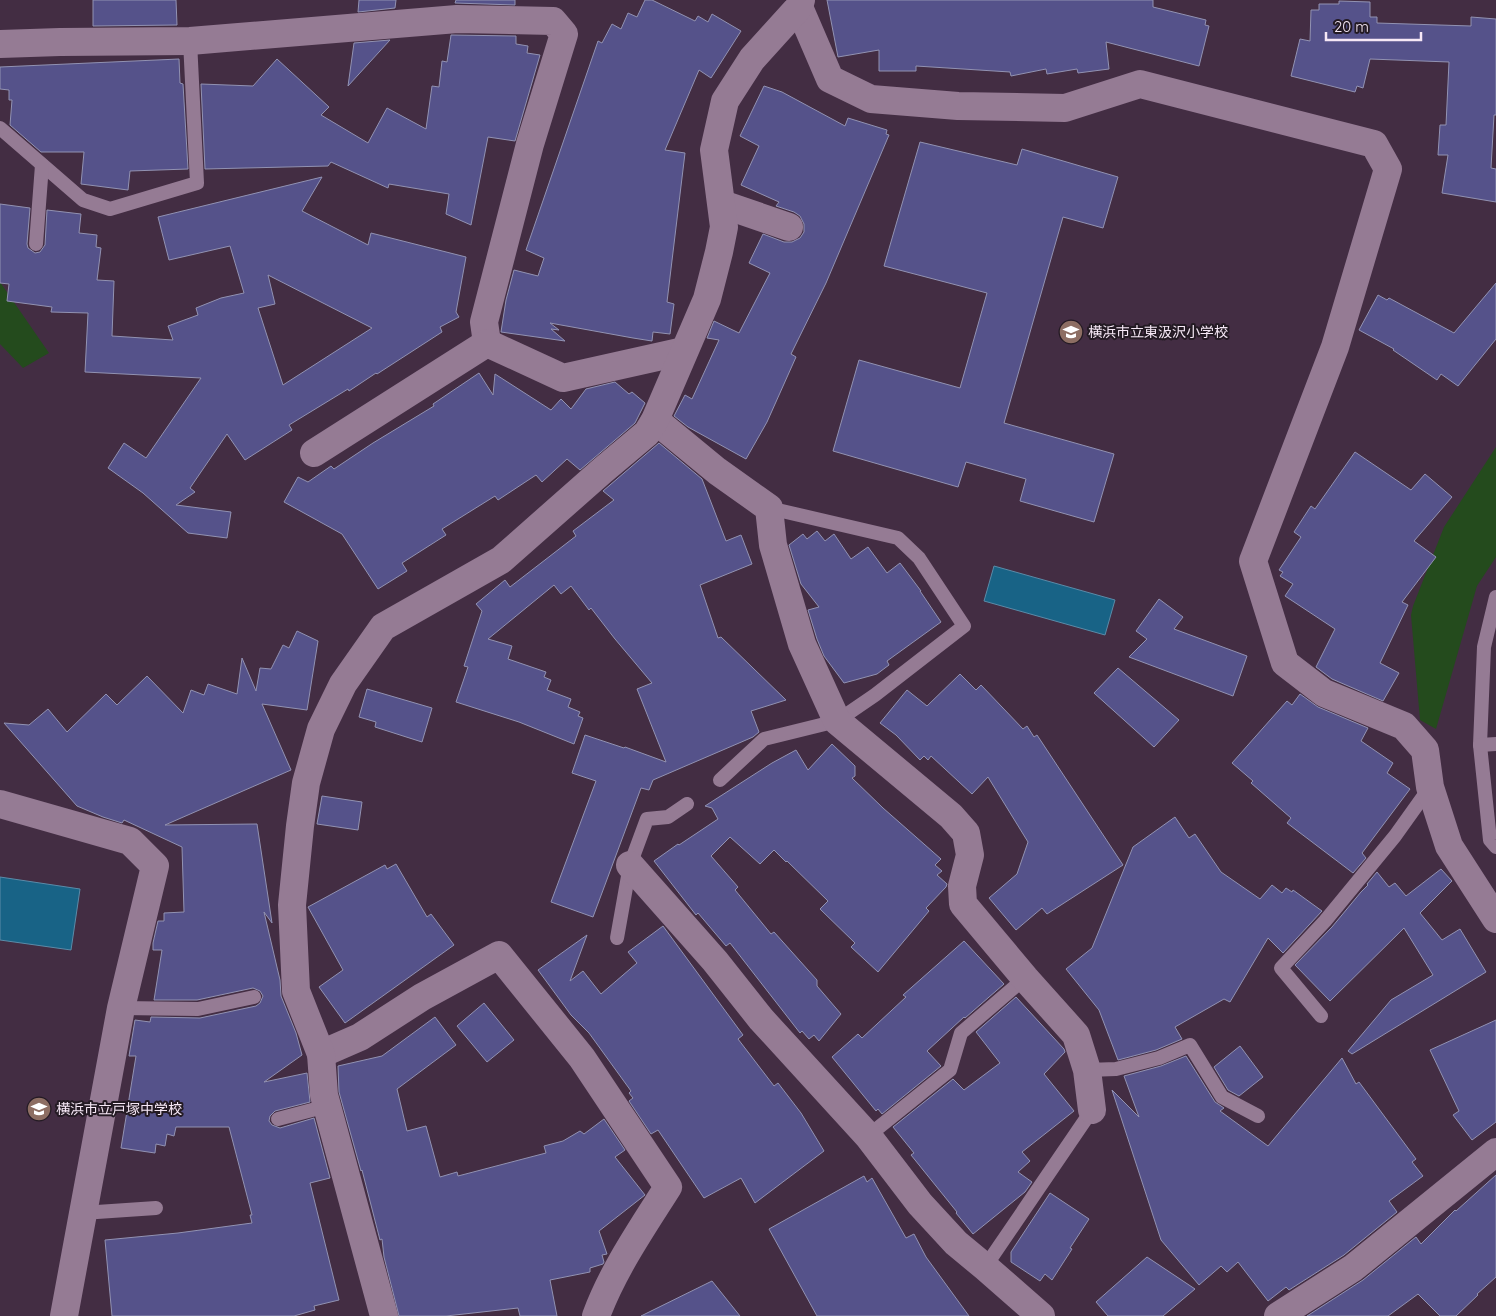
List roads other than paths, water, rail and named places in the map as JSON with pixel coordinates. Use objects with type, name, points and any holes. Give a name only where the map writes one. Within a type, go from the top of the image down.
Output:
[{"type":"street","points":[[384,1316],[324,1095],[321,1054],[296,991],[292,905],[306,782],[321,728],[343,684],[383,627],[501,560],[647,433],[655,420],[708,299],[724,227],[714,150],[725,101],[752,59],[800,4],[830,79],[871,99],[958,106],[1065,108],[1140,84],[1374,144],[1388,169],[1334,347],[1253,561],[1285,663],[1324,693],[1404,726],[1425,750],[1430,787],[1449,846],[1496,919]]},
{"type":"street","points":[[0,44],[190,41],[457,10],[557,10],[564,34],[530,144],[484,322],[487,344]]},
{"type":"street","points":[[722,204],[789,227]]},
{"type":"street","points":[[487,344],[563,378],[684,352]]},
{"type":"street","points":[[314,453],[487,344]]},
{"type":"street","points":[[655,420],[717,471],[770,508],[773,545],[802,644],[837,721],[951,816],[966,833],[970,856],[962,886],[963,904],[1076,1036],[1087,1070],[1092,1110]]},
{"type":"street","points":[[0,804],[130,841],[155,866],[121,1008],[64,1316]]},
{"type":"street","points":[[630,865],[715,961],[761,1019],[868,1136],[920,1204],[956,1243],[1041,1316]]},
{"type":"street","points":[[321,1054],[360,1037],[422,997],[499,955],[582,1058],[668,1187],[608,1288],[596,1316]]},
{"type":"street","points":[[1278,1316],[1353,1268],[1496,1152]]},
{"type":"lane","points":[[0,128],[83,200],[110,209],[197,183],[190,41]]},
{"type":"lane","points":[[36,244],[42,165]]},
{"type":"lane","points":[[720,780],[764,739],[837,721],[875,695],[964,626],[919,558],[898,538],[770,508]]},
{"type":"lane","points":[[1496,597],[1484,647],[1480,745],[1490,840],[1496,847]]},
{"type":"lane","points":[[1480,745],[1496,744]]},
{"type":"lane","points":[[1321,1016],[1281,968],[1325,921],[1395,836],[1430,787]]},
{"type":"lane","points":[[617,938],[630,865],[647,819],[668,817],[687,804]]},
{"type":"lane","points":[[868,1136],[950,1070],[961,1033],[1025,978]]},
{"type":"lane","points":[[121,1008],[198,1009],[254,997]]},
{"type":"lane","points":[[1087,1070],[1116,1069],[1160,1058],[1190,1046],[1222,1097],[1258,1116]]},
{"type":"lane","points":[[278,1119],[327,1106]]},
{"type":"lane","points":[[985,1266],[1092,1110]]},
{"type":"lane","points":[[82,1213],[156,1208]]},
{"type":"water","points":[[994,566],[1115,600],[1105,635],[984,601]]},
{"type":"water","points":[[0,877],[80,889],[71,950],[0,940]]},
{"type":"place","name":"横浜市立東汲沢小学校","points":[[1071,332]]},
{"type":"place","name":"横浜市立戸塚中学校","points":[[39,1109]]}]
